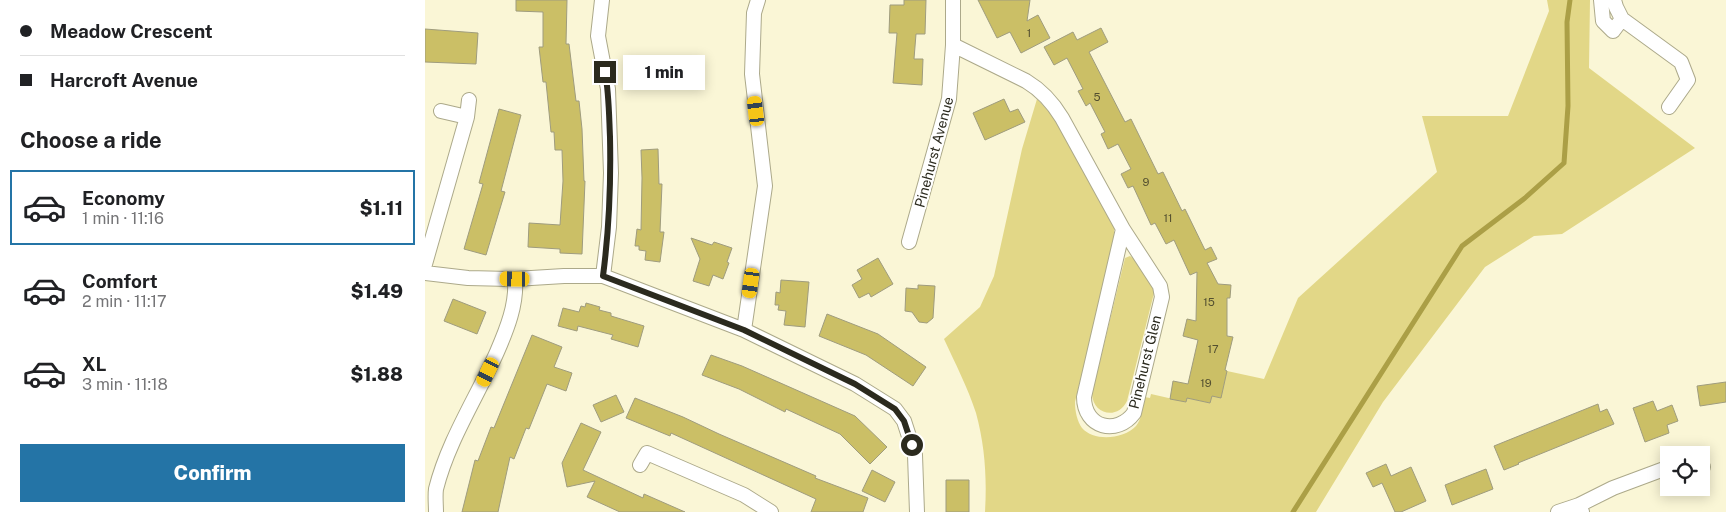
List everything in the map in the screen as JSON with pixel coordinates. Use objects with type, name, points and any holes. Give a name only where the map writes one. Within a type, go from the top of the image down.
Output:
[{"type":"street","points":[[602,0],[598,36],[608,89],[611,173],[609,227],[603,276]]},
{"type":"street","points":[[744,330],[765,186],[752,74],[754,13],[758,0]]},
{"type":"street","name":"Pinehurst Avenue","points":[[909,242],[946,114],[951,81],[953,0]]},
{"type":"street","points":[[1601,0],[1603,21],[1613,31],[1622,19]]},
{"type":"street","points":[[1614,0],[1622,19],[1681,62],[1688,80],[1669,107]]},
{"type":"street","name":"Pinehurst Glen","points":[[953,44],[1036,87],[1051,103],[1062,118],[1123,229],[1157,281],[1162,292],[1134,413],[1125,422],[1113,427],[1103,426],[1089,416],[1084,398],[1123,229]]},
{"type":"street","points":[[425,264],[467,117],[469,100]]},
{"type":"street","points":[[441,111],[467,117]]},
{"type":"street","points":[[425,273],[468,278],[515,279],[603,276],[744,330],[855,384],[895,409],[904,421],[915,455],[917,512]]},
{"type":"street","points":[[435,512],[436,491],[449,450],[509,326],[516,290],[515,279]]},
{"type":"street","points":[[639,465],[647,453],[745,496],[771,512]]},
{"type":"street","points":[[1558,512],[1580,509],[1613,488],[1660,470]]},
{"type":"shaded area","points":[[1547,0],[1590,0],[1589,68],[1695,148],[1562,234],[1534,236],[1485,267],[1383,402],[1316,512],[985,512],[985,462],[979,425],[969,394],[944,339],[980,307],[994,276],[1022,149],[1037,99],[1053,116],[1114,227],[1114,241],[1075,402],[1076,412],[1082,428],[1101,437],[1117,436],[1136,426],[1141,416],[1145,397],[1150,398],[1151,394],[1186,402],[1187,398],[1210,403],[1212,396],[1221,397],[1227,371],[1264,379],[1298,298],[1437,172],[1422,116],[1508,116],[1549,11]]},
{"type":"shaded area","points":[[1130,256],[1152,286],[1154,293],[1127,401],[1118,411],[1112,413],[1097,407],[1093,401],[1092,394],[1125,258]]},
{"type":"building","points":[[516,0],[567,0],[566,44],[569,44],[576,101],[579,101],[582,129],[585,181],[582,254],[560,253],[560,249],[528,247],[529,223],[560,225],[563,181],[562,150],[555,150],[554,132],[551,132],[546,82],[543,82],[539,47],[543,47],[543,12],[516,11]]},
{"type":"building","points":[[904,0],[926,0],[925,34],[916,34],[914,59],[923,59],[922,85],[893,83],[897,33],[889,33],[890,5],[904,5]]},
{"type":"building","points":[[978,0],[1030,0],[1027,21],[1038,15],[1050,38],[1021,53],[1010,32],[997,38]]},
{"type":"building","points":[[1101,28],[1108,42],[1089,52],[1125,122],[1131,119],[1158,174],[1163,172],[1182,211],[1185,209],[1205,250],[1211,247],[1217,259],[1207,263],[1218,284],[1231,285],[1230,298],[1227,298],[1227,336],[1233,337],[1225,370],[1227,371],[1221,398],[1212,396],[1210,403],[1187,398],[1186,402],[1170,399],[1173,381],[1188,384],[1198,340],[1183,336],[1187,319],[1196,321],[1197,272],[1190,275],[1174,240],[1166,244],[1155,223],[1151,225],[1133,186],[1128,188],[1121,174],[1131,169],[1118,144],[1108,149],[1101,134],[1105,132],[1090,103],[1086,106],[1078,91],[1083,89],[1067,58],[1054,65],[1044,47],[1073,32],[1077,40]]},
{"type":"building","points":[[425,29],[478,33],[476,64],[425,62]]},
{"type":"building","points":[[1004,99],[1010,112],[1018,109],[1025,122],[985,140],[973,113]]},
{"type":"building","points":[[499,109],[521,115],[501,191],[505,192],[486,255],[464,249],[483,184],[479,183]]},
{"type":"building","points":[[658,149],[659,184],[662,184],[660,232],[664,232],[660,262],[645,260],[646,251],[639,250],[639,246],[635,246],[637,229],[641,230],[641,150]]},
{"type":"building","points":[[691,238],[712,245],[714,242],[732,248],[723,279],[713,275],[709,286],[693,281],[700,259]]},
{"type":"building","points":[[878,258],[893,284],[871,297],[869,293],[859,298],[852,285],[862,279],[857,270]]},
{"type":"building","points":[[781,280],[809,282],[805,327],[784,325],[786,311],[778,310],[779,305],[775,305],[776,292],[780,293]]},
{"type":"building","points":[[918,285],[935,286],[933,318],[927,323],[919,322],[912,312],[905,311],[906,288],[918,289]]},
{"type":"building","points":[[453,299],[486,312],[477,334],[444,321]]},
{"type":"building","points":[[586,303],[600,307],[599,310],[611,313],[611,316],[644,326],[638,347],[611,339],[613,335],[578,326],[577,331],[558,326],[563,308],[579,312],[581,306],[585,307]]},
{"type":"building","points":[[827,314],[878,334],[926,367],[913,386],[866,355],[819,336]]},
{"type":"building","points":[[532,335],[562,347],[554,367],[572,373],[566,391],[547,384],[529,429],[526,428],[514,459],[510,457],[498,512],[462,512],[475,460],[478,461],[491,427],[494,428]]},
{"type":"building","points":[[711,355],[742,366],[855,416],[887,447],[870,464],[840,434],[786,409],[785,412],[739,389],[702,375]]},
{"type":"building","points":[[1726,382],[1726,402],[1700,406],[1697,386]]},
{"type":"building","points":[[616,395],[624,412],[601,422],[593,405]]},
{"type":"building","points":[[635,398],[683,417],[816,476],[815,478],[868,498],[863,512],[811,512],[816,499],[671,433],[670,436],[626,418]]},
{"type":"building","points":[[1653,401],[1657,411],[1672,405],[1678,421],[1667,425],[1669,433],[1645,442],[1633,408]]},
{"type":"building","points":[[1598,404],[1600,412],[1607,409],[1614,424],[1504,470],[1494,446]]},
{"type":"building","points":[[581,423],[601,432],[583,470],[643,498],[644,494],[685,512],[620,512],[587,497],[595,481],[567,487],[562,463]]},
{"type":"building","points":[[1386,464],[1391,476],[1411,467],[1426,501],[1401,512],[1395,512],[1382,483],[1373,487],[1366,473]]},
{"type":"building","points":[[1486,469],[1493,489],[1452,505],[1445,485]]},
{"type":"building","points":[[872,470],[895,482],[885,502],[862,491]]},
{"type":"building","points":[[946,480],[969,480],[969,512],[946,512]]},
{"type":"waterway","points":[[1293,512],[1462,246],[1525,198],[1564,163],[1568,106],[1567,22],[1570,0]]},
{"type":"route","points":[[605,72],[608,89],[611,173],[609,227],[603,276],[744,330],[855,384],[895,409],[904,421],[912,445]]}]
